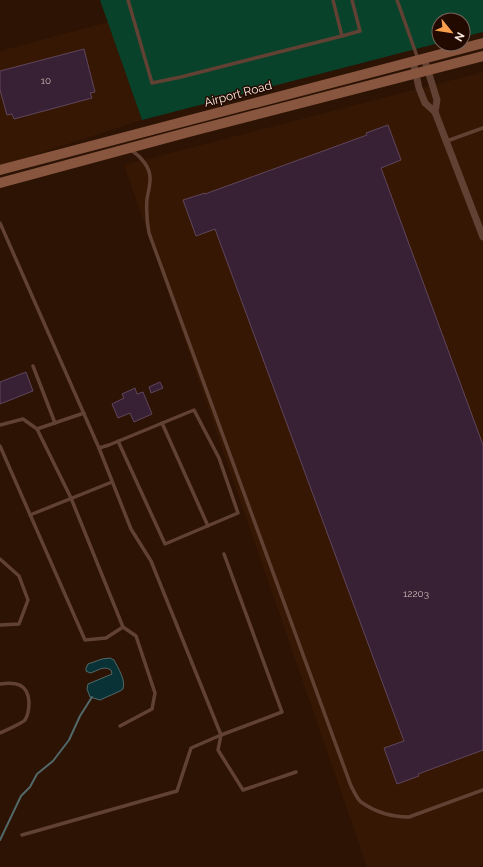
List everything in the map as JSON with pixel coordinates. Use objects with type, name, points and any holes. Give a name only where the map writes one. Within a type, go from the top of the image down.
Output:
[{"type":"main road","name":"Airport Road","points":[[0,170],[483,43]]},
{"type":"main road","name":"Airport Road","points":[[0,183],[128,148],[483,56]]},
{"type":"street","points":[[418,60],[428,71],[438,100],[435,112]]},
{"type":"street","points":[[418,60],[416,74],[425,103],[435,112],[483,237]]},
{"type":"lane","points":[[128,0],[152,83],[181,78],[360,31],[352,0]]},
{"type":"lane","points":[[333,0],[342,36]]},
{"type":"lane","points":[[397,0],[418,60]]},
{"type":"lane","points":[[446,141],[483,128]]},
{"type":"lane","points":[[128,148],[140,156],[145,162],[150,178],[146,217],[149,234],[351,786],[360,802],[385,814],[402,817],[483,790]]},
{"type":"lane","points":[[0,223],[99,448],[131,529],[151,561],[221,735],[218,750],[243,790],[296,772]]},
{"type":"lane","points":[[33,366],[55,423]]},
{"type":"lane","points":[[99,448],[194,410],[219,458],[238,513],[165,544],[118,441]]},
{"type":"lane","points":[[37,430],[84,413]]},
{"type":"lane","points":[[0,425],[23,419],[37,430],[72,498],[123,627],[136,636],[155,693],[152,709],[120,726]]},
{"type":"lane","points":[[162,423],[208,526]]},
{"type":"lane","points":[[0,446],[85,640],[106,638],[123,627]]},
{"type":"lane","points":[[30,515],[112,482]]},
{"type":"lane","points":[[22,835],[177,791],[191,748],[282,712],[224,554]]},
{"type":"lane","points":[[0,558],[19,576],[28,600],[19,624],[0,625]]},
{"type":"lane","points":[[0,684],[14,683],[23,686],[29,695],[29,711],[24,721],[0,733]]},
{"type":"shaded area","points":[[108,22],[142,120],[0,166],[0,51]]},
{"type":"shaded area","points":[[483,72],[483,865],[478,867],[367,867],[124,165]]},
{"type":"green space","points":[[100,0],[483,0],[483,32],[471,35],[471,12],[431,12],[431,45],[142,120]]},
{"type":"water","points":[[110,658],[114,660],[121,674],[124,685],[123,689],[100,700],[90,697],[87,689],[88,684],[112,674],[111,670],[105,668],[90,673],[86,671],[88,664]]},
{"type":"building","points":[[84,49],[95,92],[90,93],[92,98],[14,119],[12,114],[7,115],[0,90],[0,71]]},
{"type":"building","points":[[388,125],[401,160],[381,168],[483,445],[483,750],[418,774],[419,776],[397,784],[384,748],[404,741],[215,229],[196,236],[183,200],[205,194],[367,135],[366,133]]},
{"type":"building","points":[[26,372],[33,391],[0,404],[0,382]]},
{"type":"building","points":[[160,382],[163,388],[151,393],[149,387]]},
{"type":"building","points":[[135,388],[137,394],[143,392],[152,414],[134,422],[130,413],[118,418],[112,404],[124,398],[122,394]]},
{"type":"waterway","points":[[0,840],[21,796],[30,787],[37,774],[53,761],[69,740],[80,716],[92,697]]}]
